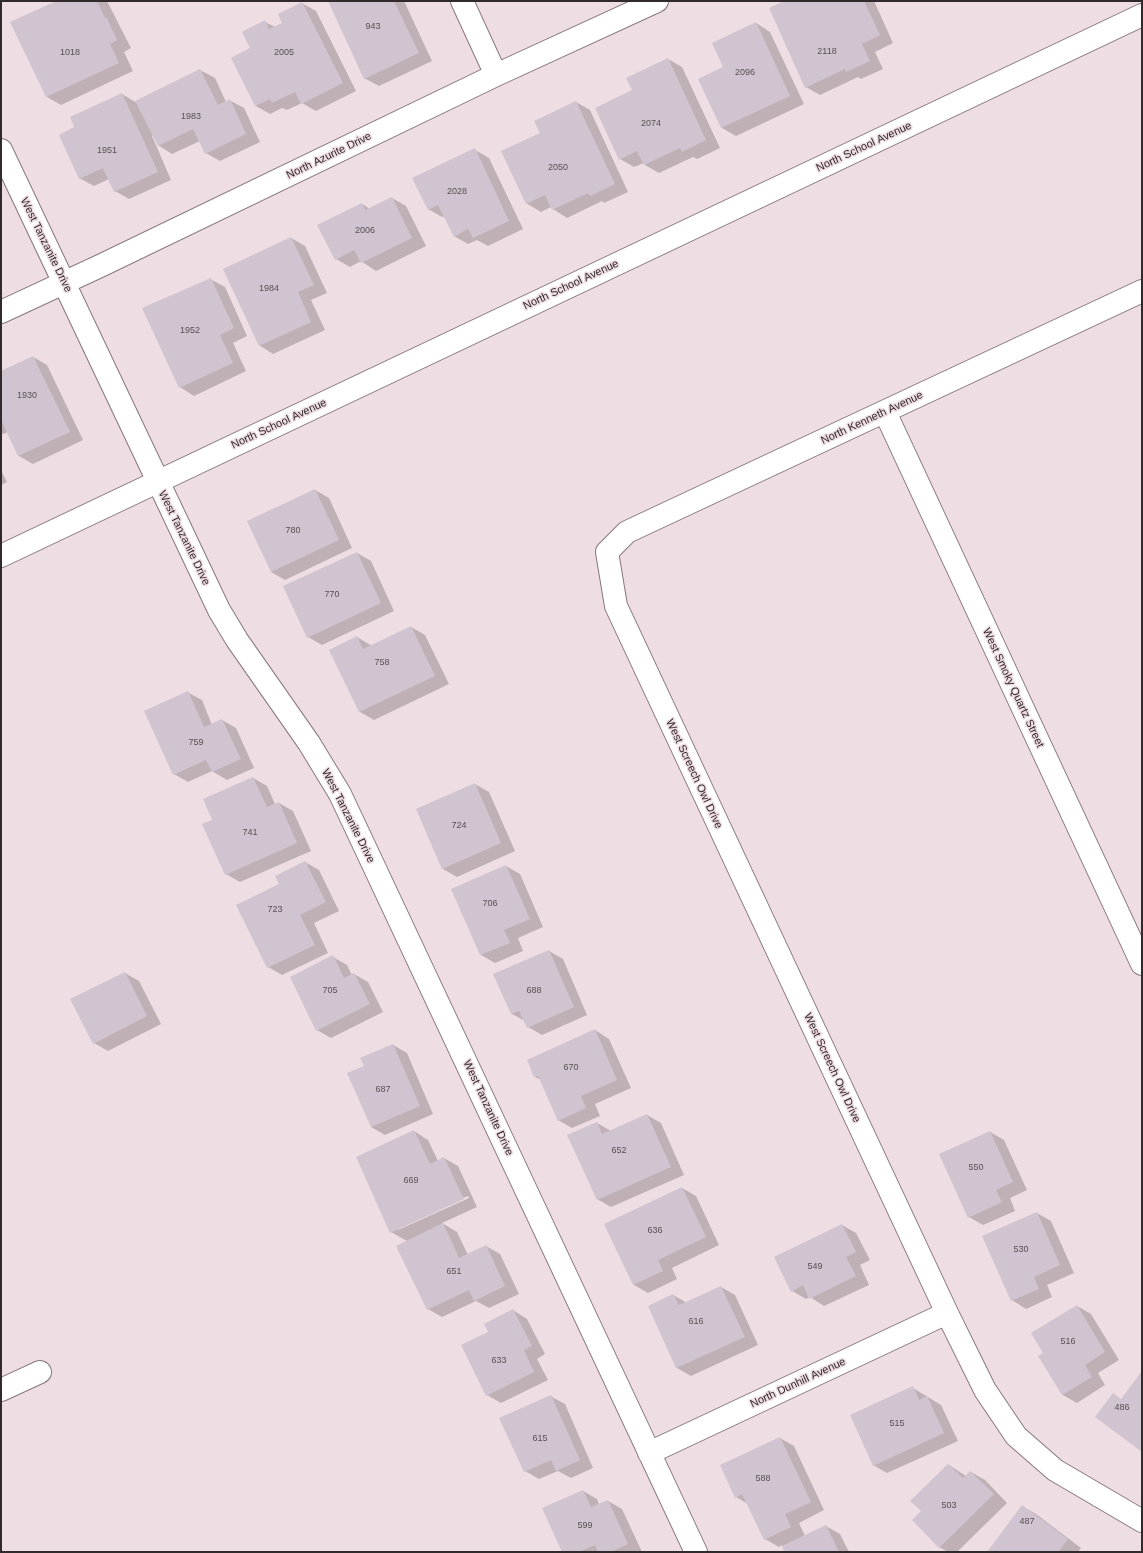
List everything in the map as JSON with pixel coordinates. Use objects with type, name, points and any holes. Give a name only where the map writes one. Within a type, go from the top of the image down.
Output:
[{"type":"street","points":[[462,1],[496,75]]},
{"type":"street","name":"North Azurite Drive","points":[[1,312],[65,283],[496,75],[657,1]]},
{"type":"street","name":"North School Avenue","points":[[1,556],[1142,15]]},
{"type":"street","name":"West Tanzanite Drive","points":[[1,150],[65,283],[157,482],[219,610],[237,640],[309,743],[340,794],[696,1552]]},
{"type":"street","name":"North Kenneth Avenue","points":[[607,552],[627,532],[1142,291]]},
{"type":"street","name":"West Smoky Quartz Street","points":[[885,412],[1142,964]]},
{"type":"street","name":"West Screech Owl Drive","points":[[607,552],[616,606],[947,1313],[985,1390],[1016,1436],[1055,1470],[1142,1521]]},
{"type":"street","name":"North Dunhill Avenue","points":[[649,1453],[947,1313]]},
{"type":"street","points":[[1,1390],[40,1372]]},
{"type":"building","points":[[56,1],[97,1],[117,40],[110,44],[119,63],[46,97],[10,22]]},
{"type":"building","points":[[328,1],[394,1],[419,53],[364,79]]},
{"type":"building","points":[[784,1],[864,1],[880,35],[862,44],[870,61],[846,72],[845,69],[805,88],[769,8]]},
{"type":"building","points":[[302,2],[343,83],[301,104],[295,92],[272,103],[270,99],[255,106],[231,58],[250,48],[242,32],[265,20],[269,29],[282,23],[278,14]]},
{"type":"building","points":[[756,22],[790,96],[721,128],[698,79],[723,67],[712,43]]},
{"type":"building","points":[[668,58],[706,140],[682,152],[680,148],[644,165],[637,151],[619,160],[595,108],[632,90],[626,78]]},
{"type":"building","points":[[200,69],[218,105],[230,99],[246,134],[205,154],[193,129],[158,146],[135,101]]},
{"type":"building","points":[[122,93],[158,172],[114,192],[103,168],[79,179],[59,135],[74,127],[70,117]]},
{"type":"building","points":[[576,101],[615,184],[590,196],[588,193],[552,210],[545,195],[526,204],[501,151],[540,133],[534,121]]},
{"type":"building","points":[[475,148],[509,221],[473,238],[468,229],[454,237],[438,205],[428,210],[412,178]]},
{"type":"building","points":[[392,197],[412,238],[361,263],[354,250],[335,260],[317,225],[362,203],[365,210]]},
{"type":"building","points":[[291,237],[314,285],[298,292],[311,322],[259,346],[223,269]]},
{"type":"building","points":[[211,278],[234,328],[220,335],[233,363],[179,388],[142,308]]},
{"type":"building","points":[[33,356],[70,432],[18,456],[1,420],[1,371]]},
{"type":"building","points":[[315,489],[339,540],[271,572],[247,521]]},
{"type":"building","points":[[357,552],[381,603],[307,638],[283,586]]},
{"type":"building","points":[[411,626],[435,676],[359,712],[329,650],[357,636],[363,649]]},
{"type":"building","points":[[188,691],[204,727],[222,719],[241,759],[212,772],[206,760],[173,775],[144,711]]},
{"type":"building","points":[[253,777],[267,807],[279,802],[297,843],[225,875],[202,824],[212,820],[203,799]]},
{"type":"building","points":[[475,783],[501,843],[442,869],[416,809]]},
{"type":"building","points":[[305,861],[326,902],[300,915],[315,945],[267,968],[236,905],[279,884],[275,876]]},
{"type":"building","points":[[506,865],[530,919],[504,930],[510,943],[480,955],[451,889]]},
{"type":"building","points":[[549,950],[574,1007],[527,1028],[519,1011],[511,1014],[493,974]]},
{"type":"building","points":[[333,955],[344,978],[354,973],[370,1004],[316,1031],[290,977]]},
{"type":"building","points":[[125,972],[147,1016],[93,1044],[70,999]]},
{"type":"building","points":[[595,1029],[617,1080],[581,1096],[586,1108],[558,1121],[538,1076],[534,1077],[527,1060]]},
{"type":"building","points":[[393,1044],[420,1106],[371,1127],[347,1073],[364,1066],[360,1058]]},
{"type":"building","points":[[647,1114],[671,1167],[597,1200],[567,1135],[597,1122],[602,1134]]},
{"type":"building","points":[[414,1130],[430,1164],[444,1157],[464,1199],[390,1233],[356,1157]]},
{"type":"building","points":[[990,1131],[1013,1182],[996,1190],[1002,1202],[968,1218],[939,1154]]},
{"type":"building","points":[[682,1187],[706,1237],[658,1260],[663,1271],[633,1285],[604,1224]]},
{"type":"building","points":[[1037,1212],[1060,1265],[1034,1277],[1039,1289],[1011,1301],[982,1236]]},
{"type":"building","points":[[443,1223],[459,1258],[486,1245],[505,1286],[474,1301],[469,1290],[427,1310],[396,1246]]},
{"type":"building","points":[[842,1224],[856,1252],[846,1257],[856,1276],[809,1299],[803,1285],[791,1292],[774,1257]]},
{"type":"building","points":[[721,1286],[745,1337],[676,1368],[648,1306],[673,1294],[679,1305]]},
{"type":"building","points":[[1077,1305],[1105,1352],[1085,1365],[1092,1377],[1062,1395],[1038,1356],[1043,1353],[1031,1333]]},
{"type":"building","points":[[513,1309],[532,1346],[524,1350],[534,1372],[486,1396],[461,1345],[488,1332],[484,1324]]},
{"type":"building","points":[[1142,1371],[1142,1452],[1095,1417],[1113,1393],[1121,1399]]},
{"type":"building","points":[[913,1386],[919,1400],[927,1396],[944,1433],[873,1466],[850,1415]]},
{"type":"building","points":[[551,1395],[580,1460],[556,1471],[551,1460],[524,1472],[499,1418]]},
{"type":"building","points":[[780,1437],[811,1502],[785,1514],[791,1527],[764,1540],[742,1494],[735,1498],[720,1465]]},
{"type":"building","points":[[948,1464],[963,1478],[970,1471],[994,1494],[939,1548],[912,1520],[921,1511],[910,1501]]},
{"type":"building","points":[[583,1490],[591,1507],[608,1500],[628,1544],[611,1552],[598,1552],[595,1545],[579,1552],[562,1552],[542,1508]]},
{"type":"building","points":[[1022,1505],[1068,1539],[1058,1552],[987,1552]]},
{"type":"building","points":[[826,1525],[839,1552],[784,1552],[782,1546]]}]
